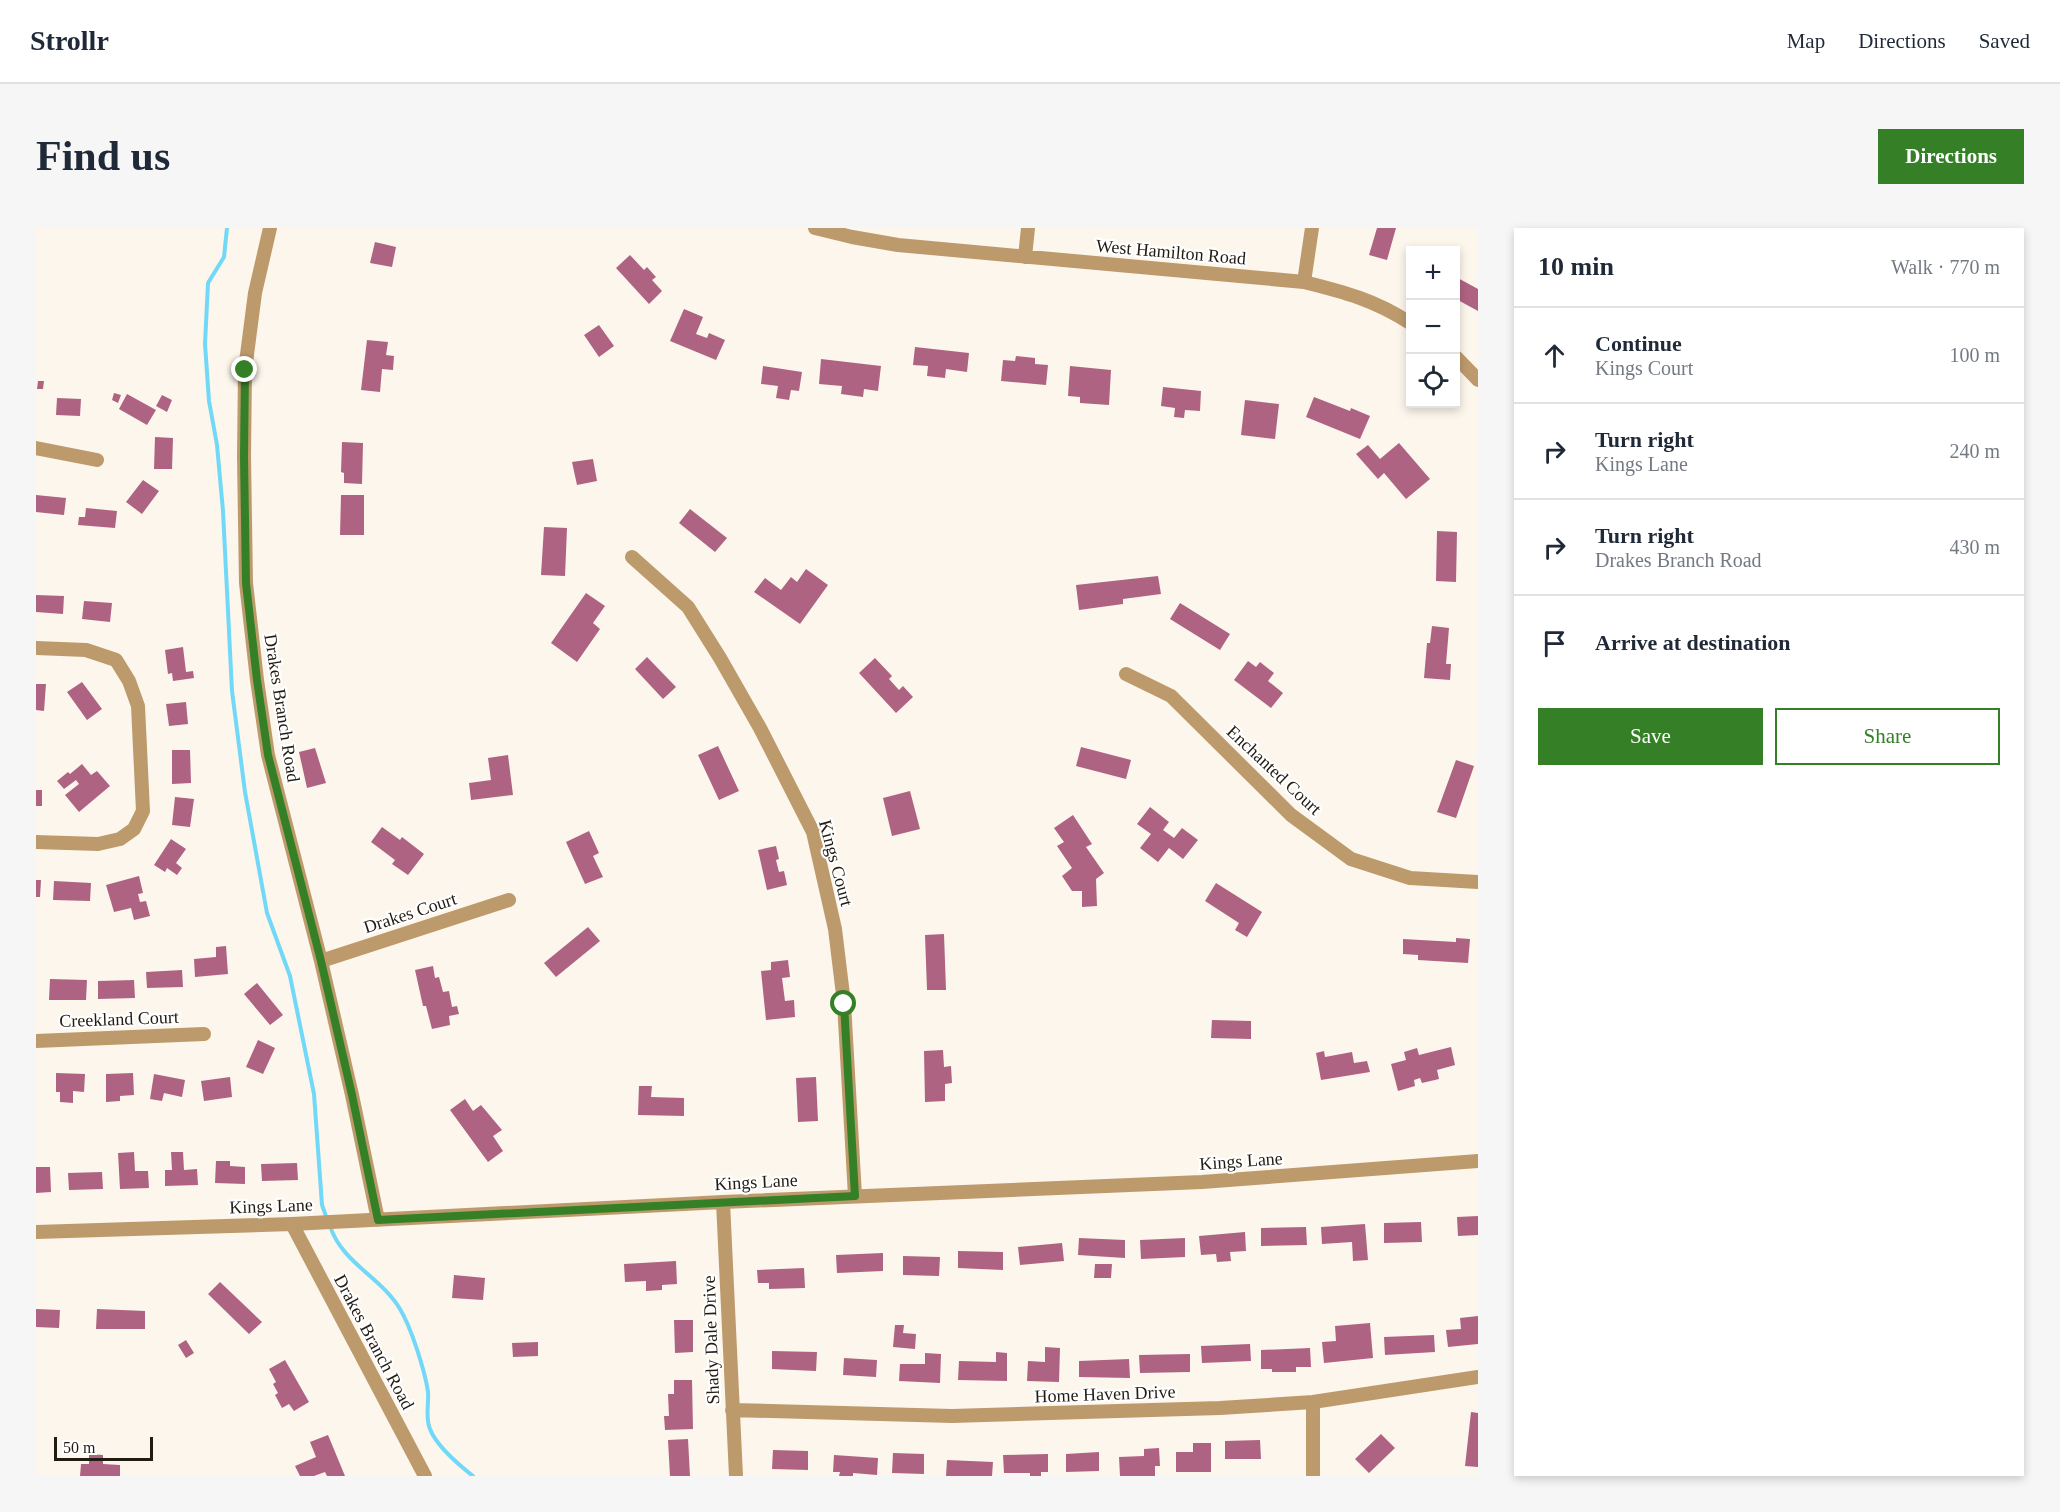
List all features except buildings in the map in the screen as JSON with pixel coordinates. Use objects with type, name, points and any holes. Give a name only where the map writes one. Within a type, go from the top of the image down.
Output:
[{"type":"street","name":"Drakes Branch Road","points":[[270,228],[255,292],[245,370],[246,583],[268,755],[321,961],[378,1220]]},
{"type":"street","name":"West Hamilton Road","points":[[815,228],[898,245],[1304,282],[1356,295],[1392,311],[1406,320]]},
{"type":"street","points":[[1025,257],[1028,228]]},
{"type":"street","points":[[1304,282],[1312,228]]},
{"type":"street","points":[[1460,361],[1478,380]]},
{"type":"street","points":[[36,448],[97,460]]},
{"type":"street","name":"Kings Court","points":[[632,557],[688,607],[760,728],[813,832],[835,929],[844,1004],[855,1196]]},
{"type":"street","points":[[36,648],[86,650],[116,660],[129,681],[138,706],[143,811],[134,829],[120,839],[98,844],[36,842]]},
{"type":"street","name":"Enchanted Court","points":[[1126,674],[1171,696],[1292,815],[1351,859],[1410,878],[1478,882]]},
{"type":"street","name":"Drakes Court","points":[[321,961],[509,900]]},
{"type":"street","name":"Creekland Court","points":[[36,1041],[204,1034]]},
{"type":"street","name":"Kings Lane","points":[[36,1232],[292,1224],[723,1202],[1202,1182],[1478,1161]]},
{"type":"street","name":"Shady Dale Drive","points":[[723,1202],[736,1476]]},
{"type":"street","name":"Drakes Branch Road","points":[[292,1224],[424,1476]]},
{"type":"street","name":"Home Haven Drive","points":[[732,1410],[952,1416],[1117,1412],[1313,1402],[1478,1377]]},
{"type":"street","points":[[1313,1402],[1313,1476]]},
{"type":"waterway","points":[[227,228],[224,257],[208,283],[205,344],[209,401],[217,445],[223,511],[232,691],[245,792],[267,913],[290,976],[314,1094],[322,1205],[327,1219]]},
{"type":"waterway","points":[[330,1226],[343,1250],[383,1288],[400,1309],[413,1338],[424,1373],[428,1392],[427,1416],[430,1429],[443,1448],[473,1476]]},
{"type":"route","points":[[245,370],[246,583],[268,755],[321,961],[378,1220],[855,1196],[844,1004]]}]
